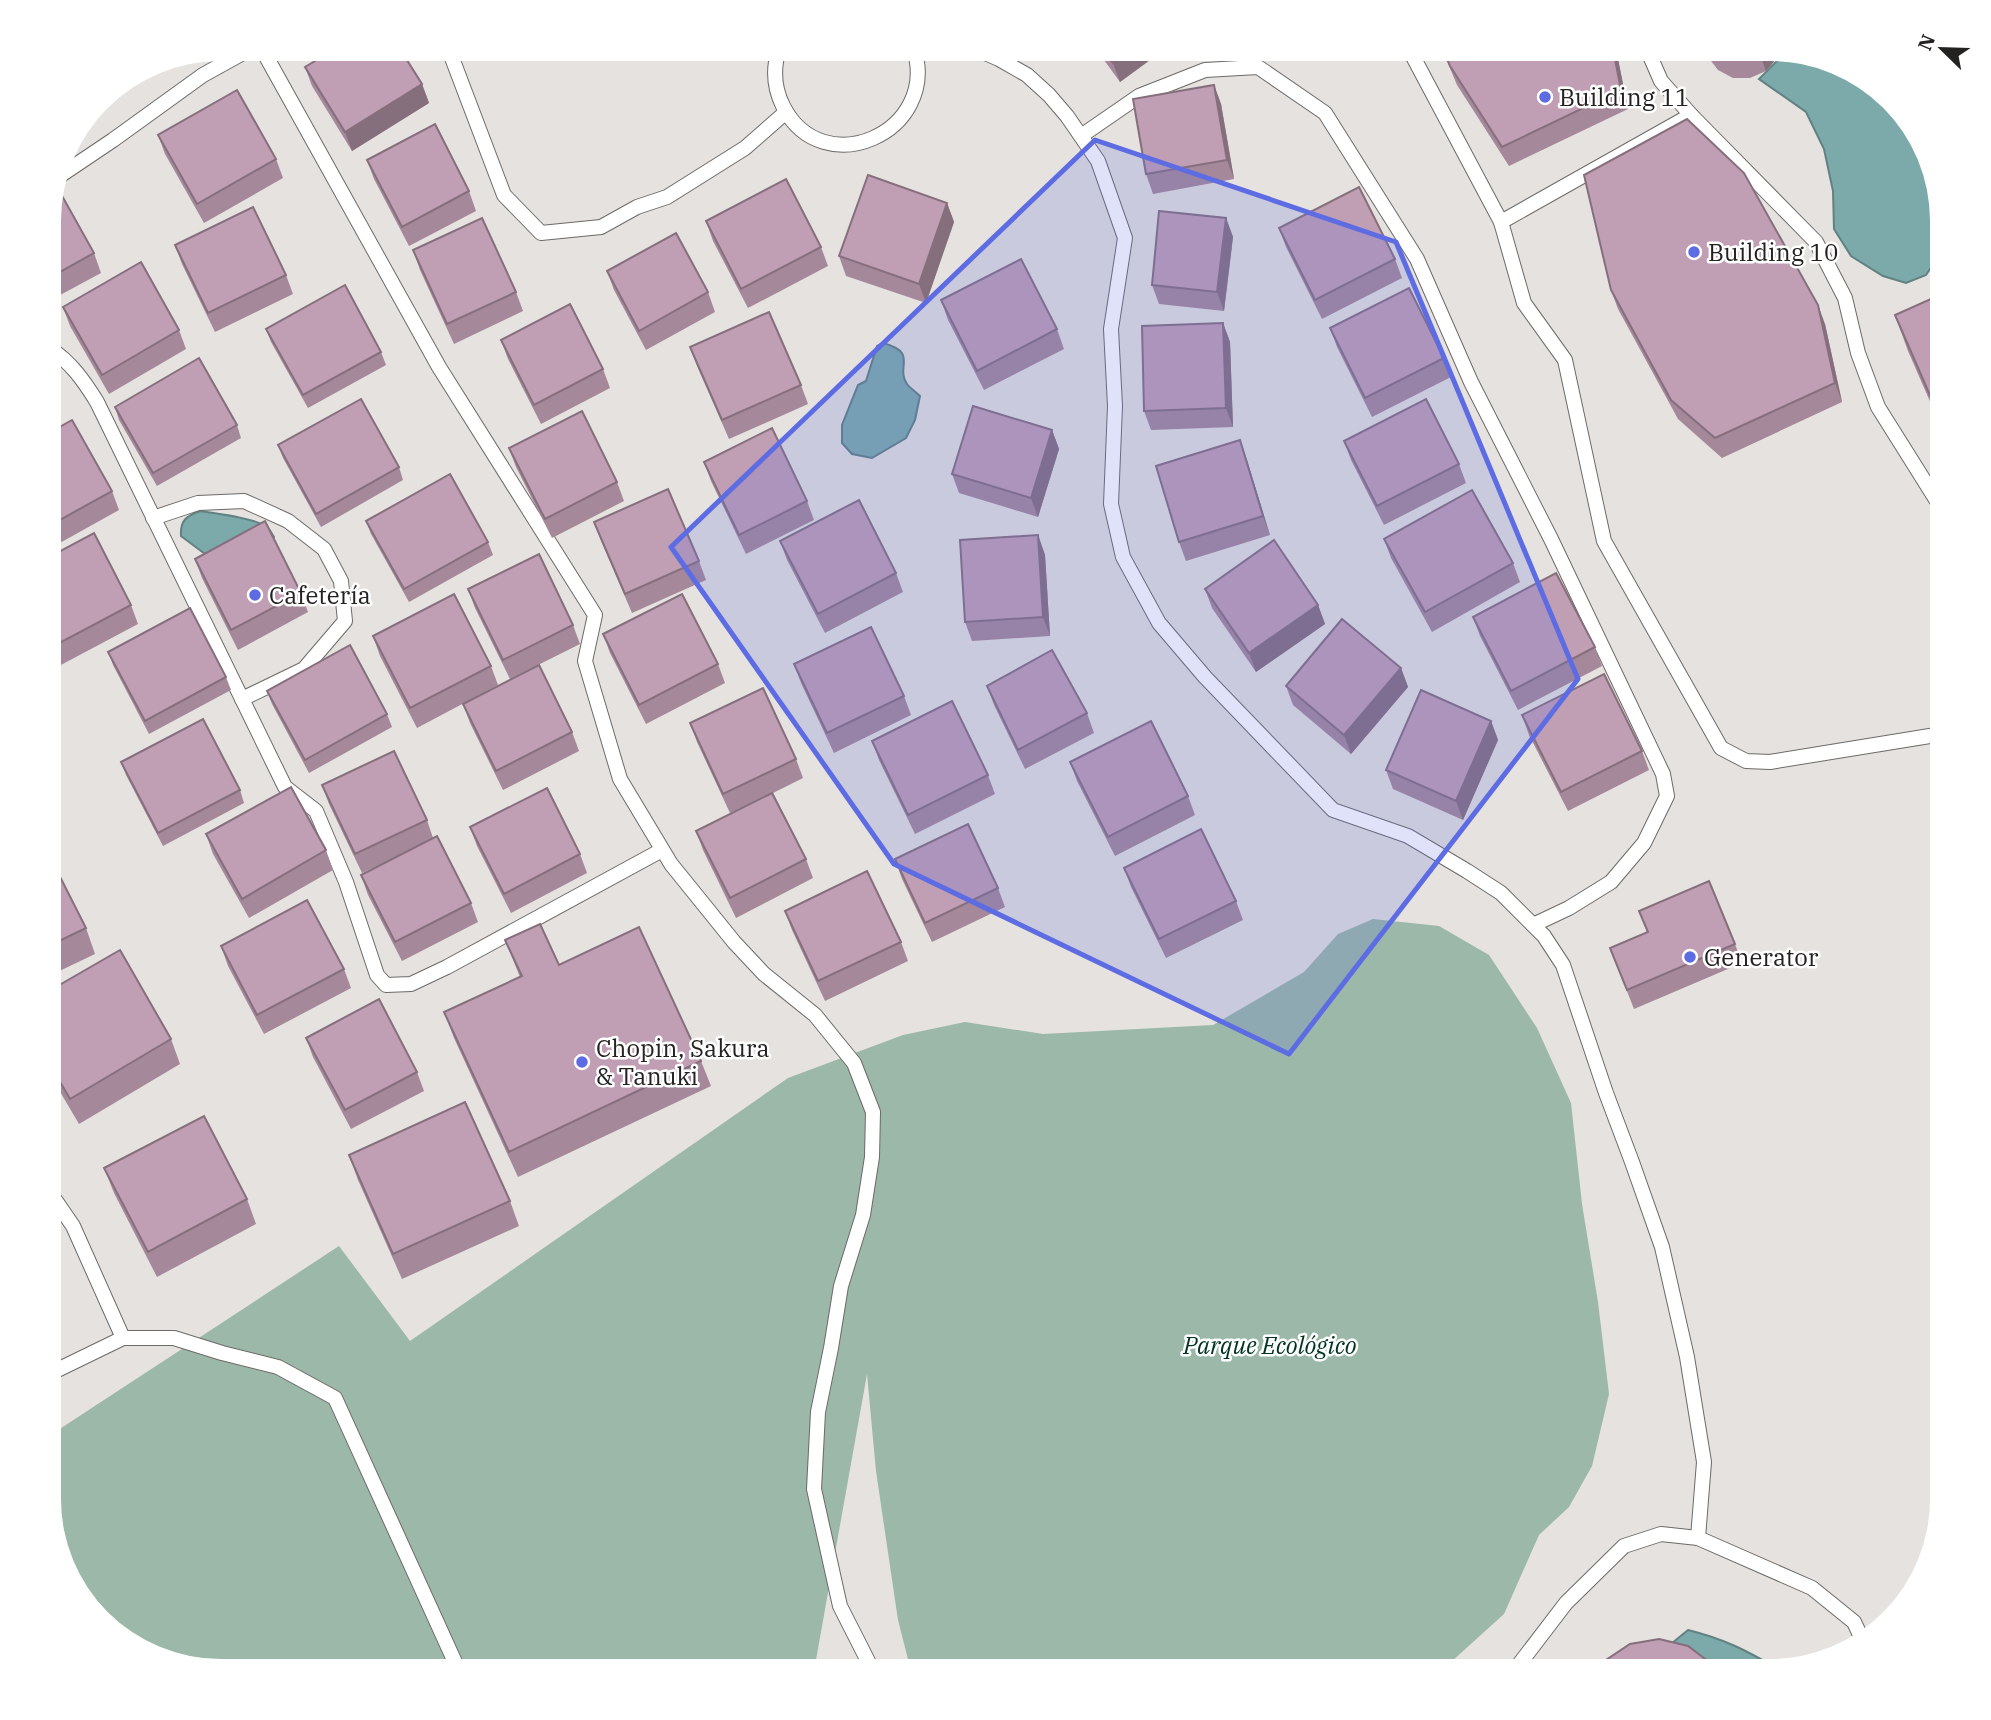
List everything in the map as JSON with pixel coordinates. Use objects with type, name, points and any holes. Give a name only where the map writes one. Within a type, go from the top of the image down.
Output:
[{"type":"lane","points":[[70,169],[203,75],[228,61]]},
{"type":"lane","points":[[269,61],[439,367],[595,615],[585,661],[621,779],[671,864],[734,942],[764,974],[815,1015],[854,1063],[873,1112],[872,1157],[863,1215],[841,1286],[818,1412],[814,1489],[840,1606],[867,1659]]},
{"type":"lane","points":[[453,61],[504,195],[541,233],[601,228],[637,207],[667,197],[746,148],[786,112]]},
{"type":"lane","points":[[776,61],[775,83],[779,98],[796,124],[821,141],[851,145],[876,138],[890,130],[901,119],[916,90],[916,61]]},
{"type":"lane","points":[[1002,61],[1027,75],[1049,95],[1081,136],[1098,161],[1125,239],[1111,329],[1115,406],[1111,504],[1123,557],[1159,623],[1205,677],[1334,810],[1408,836],[1501,893],[1545,936],[1563,965],[1662,1247],[1687,1357],[1704,1462],[1698,1538]]},
{"type":"lane","points":[[1415,61],[1501,222],[1524,303],[1564,360],[1604,541],[1721,748],[1746,761],[1770,762],[1930,736]]},
{"type":"lane","points":[[1652,61],[1661,81],[1690,115],[1816,242],[1845,298],[1858,353],[1878,407],[1930,490]]},
{"type":"lane","points":[[1081,136],[1139,96],[1205,69],[1258,67],[1325,113],[1418,259],[1471,382],[1551,538],[1663,775],[1667,796],[1644,843],[1611,882],[1569,908],[1533,925]]},
{"type":"lane","points":[[1501,222],[1690,115]]},
{"type":"lane","points":[[62,357],[82,378],[97,402],[285,787],[316,811],[346,882],[377,975],[386,985],[411,984],[447,967],[663,850]]},
{"type":"lane","points":[[153,518],[198,503],[244,501],[288,521],[324,549],[341,581],[345,621],[304,668],[242,699]]},
{"type":"lane","points":[[62,1210],[73,1226],[122,1338]]},
{"type":"lane","points":[[62,1368],[122,1338],[174,1338],[278,1367],[335,1398],[454,1659]]},
{"type":"lane","points":[[1523,1659],[1566,1603],[1624,1546],[1661,1534],[1698,1538],[1812,1588],[1854,1622],[1858,1632]]},
{"type":"highlighted area","points":[[1095,140],[1396,242],[1578,679],[1289,1054],[894,864],[671,547]]},
{"type":"green space","name":"Parque Ecológico","points":[[1373,919],[1439,926],[1489,955],[1537,1028],[1571,1103],[1582,1204],[1609,1394],[1592,1466],[1569,1507],[1539,1535],[1504,1614],[1454,1659],[908,1659],[898,1620],[876,1471],[867,1374],[816,1659],[221,1659],[190,1656],[150,1642],[116,1619],[94,1596],[73,1560],[64,1530],[62,1509],[62,1427],[339,1246],[410,1341],[788,1078],[903,1035],[965,1022],[1043,1034],[1213,1025],[1304,972],[1338,934]]},
{"type":"water","points":[[1776,62],[1821,70],[1859,88],[1897,124],[1918,160],[1927,190],[1930,269],[1926,275],[1906,283],[1883,276],[1851,256],[1834,229],[1833,191],[1824,149],[1806,112],[1759,79]]},
{"type":"water","points":[[883,343],[900,351],[908,386],[920,396],[915,420],[906,438],[872,458],[852,454],[842,443],[842,425],[858,385],[866,381],[877,346]]},
{"type":"water","points":[[200,511],[255,521],[268,528],[274,537],[272,540],[205,554],[181,536],[185,520]]},
{"type":"water","points":[[1688,1630],[1713,1637],[1761,1659],[1679,1659],[1666,1648]]},
{"type":"building","points":[[315,61],[408,61],[422,84],[345,132],[305,67]]},
{"type":"building","name":"Building 11","points":[[1448,61],[1615,61],[1621,90],[1502,147]]},
{"type":"building","points":[[1214,85],[1227,160],[1146,174],[1133,99]]},
{"type":"building","points":[[237,90],[276,159],[197,204],[158,135]]},
{"type":"building","name":"Building 10","points":[[1687,119],[1744,173],[1818,305],[1835,383],[1715,438],[1671,400],[1611,290],[1584,175]]},
{"type":"building","points":[[435,124],[469,191],[402,227],[367,160]]},
{"type":"building","points":[[868,175],[947,203],[919,284],[839,256]]},
{"type":"building","points":[[786,179],[821,247],[741,289],[706,221]]},
{"type":"building","points":[[1359,187],[1395,259],[1315,300],[1279,228]]},
{"type":"building","points":[[63,198],[94,253],[62,271]]},
{"type":"building","points":[[253,207],[286,275],[208,313],[175,245]]},
{"type":"building","points":[[1159,211],[1226,218],[1217,292],[1152,285]]},
{"type":"building","points":[[482,218],[516,292],[447,324],[413,250]]},
{"type":"building","points":[[676,233],[708,292],[639,331],[607,271]]},
{"type":"building","points":[[1021,259],[1057,329],[977,371],[941,300]]},
{"type":"building","points":[[141,262],[179,330],[102,375],[63,307]]},
{"type":"building","points":[[345,285],[381,352],[303,395],[266,329]]},
{"type":"building","points":[[1409,288],[1444,358],[1365,398],[1330,328]]},
{"type":"building","points":[[1930,299],[1930,395],[1895,315]]},
{"type":"building","points":[[570,304],[603,369],[534,405],[501,340]]},
{"type":"building","points":[[769,312],[801,385],[722,420],[690,347]]},
{"type":"building","points":[[1223,323],[1226,408],[1144,411],[1142,326]]},
{"type":"building","points":[[199,358],[237,425],[153,473],[115,407]]},
{"type":"building","points":[[361,399],[399,467],[316,514],[278,445]]},
{"type":"building","points":[[1426,399],[1459,464],[1377,506],[1344,441]]},
{"type":"building","points":[[973,406],[1052,430],[1031,498],[952,474]]},
{"type":"building","points":[[582,411],[617,482],[545,519],[509,448]]},
{"type":"building","points":[[72,420],[112,491],[62,519],[62,426]]},
{"type":"building","points":[[772,428],[807,501],[739,535],[704,462]]},
{"type":"building","points":[[1240,440],[1263,516],[1179,542],[1156,466]]},
{"type":"building","points":[[450,474],[488,542],[404,589],[366,521]]},
{"type":"building","points":[[668,489],[699,561],[625,594],[594,522]]},
{"type":"building","points":[[1472,490],[1513,563],[1425,612],[1384,539]]},
{"type":"building","points":[[859,500],[896,573],[818,614],[780,541]]},
{"type":"building","name":"Cafetería","points":[[265,521],[301,593],[231,630],[195,559]]},
{"type":"building","points":[[94,533],[131,605],[62,642],[62,550]]},
{"type":"building","points":[[1038,535],[1043,617],[965,622],[960,540]]},
{"type":"building","points":[[1274,540],[1318,605],[1249,653],[1205,589]]},
{"type":"building","points":[[539,554],[573,625],[503,660],[468,589]]},
{"type":"building","points":[[1556,573],[1595,647],[1511,691],[1473,617]]},
{"type":"building","points":[[454,594],[491,666],[410,708],[373,636]]},
{"type":"building","points":[[682,594],[718,664],[639,705],[603,634]]},
{"type":"building","points":[[190,608],[226,677],[145,721],[108,652]]},
{"type":"building","points":[[1342,619],[1401,668],[1344,735],[1286,686]]},
{"type":"building","points":[[871,627],[904,696],[827,733],[794,664]]},
{"type":"building","points":[[350,645],[387,714],[305,760],[267,691]]},
{"type":"building","points":[[1052,650],[1087,713],[1018,750],[987,686]]},
{"type":"building","points":[[539,665],[572,732],[496,771],[463,704]]},
{"type":"building","points":[[1604,674],[1642,751],[1561,792],[1522,715]]},
{"type":"building","points":[[763,688],[796,759],[723,794],[690,723]]},
{"type":"building","points":[[1421,690],[1491,721],[1456,801],[1386,770]]},
{"type":"building","points":[[952,701],[988,775],[908,815],[872,741]]},
{"type":"building","points":[[203,719],[240,790],[158,833],[121,762]]},
{"type":"building","points":[[1151,721],[1188,796],[1108,837],[1070,762]]},
{"type":"building","points":[[394,751],[427,820],[355,854],[322,785]]},
{"type":"building","points":[[291,787],[326,850],[242,899],[206,834]]},
{"type":"building","points":[[547,788],[580,854],[504,894],[470,827]]},
{"type":"building","points":[[772,793],[806,859],[730,898],[696,831]]},
{"type":"building","points":[[968,824],[998,888],[925,923],[895,859]]},
{"type":"building","points":[[1201,829],[1236,901],[1159,939],[1124,868]]},
{"type":"building","points":[[437,836],[471,903],[395,942],[361,875]]},
{"type":"building","points":[[867,871],[901,942],[818,981],[785,911]]},
{"type":"building","points":[[62,881],[86,928],[62,940]]},
{"type":"building","name":"Generator","points":[[1709,881],[1735,944],[1627,990],[1610,948],[1648,932],[1639,911]]},
{"type":"building","points":[[307,900],[344,969],[257,1015],[221,946]]},
{"type":"building","name":"Chopin, Sakura & Tanuki","points":[[540,924],[559,965],[639,927],[701,1061],[509,1152],[444,1012],[522,976],[505,940]]},
{"type":"building","points":[[120,950],[171,1039],[70,1099],[62,1085],[62,983]]},
{"type":"building","points":[[379,999],[417,1072],[345,1110],[306,1038]]},
{"type":"building","points":[[465,1102],[510,1201],[393,1254],[349,1155]]},
{"type":"building","points":[[204,1116],[247,1199],[148,1252],[104,1168]]},
{"type":"building","points":[[1659,1639],[1688,1646],[1705,1659],[1608,1659],[1630,1644]]},
{"type":"place","name":"Building 11","points":[[1545,97]]},
{"type":"place","name":"Building 10","points":[[1694,252]]},
{"type":"place","name":"Cafetería","points":[[255,595]]},
{"type":"place","name":"Generator","points":[[1690,957]]},
{"type":"place","name":"Chopin, Sakura & Tanuki","points":[[582,1062]]}]
